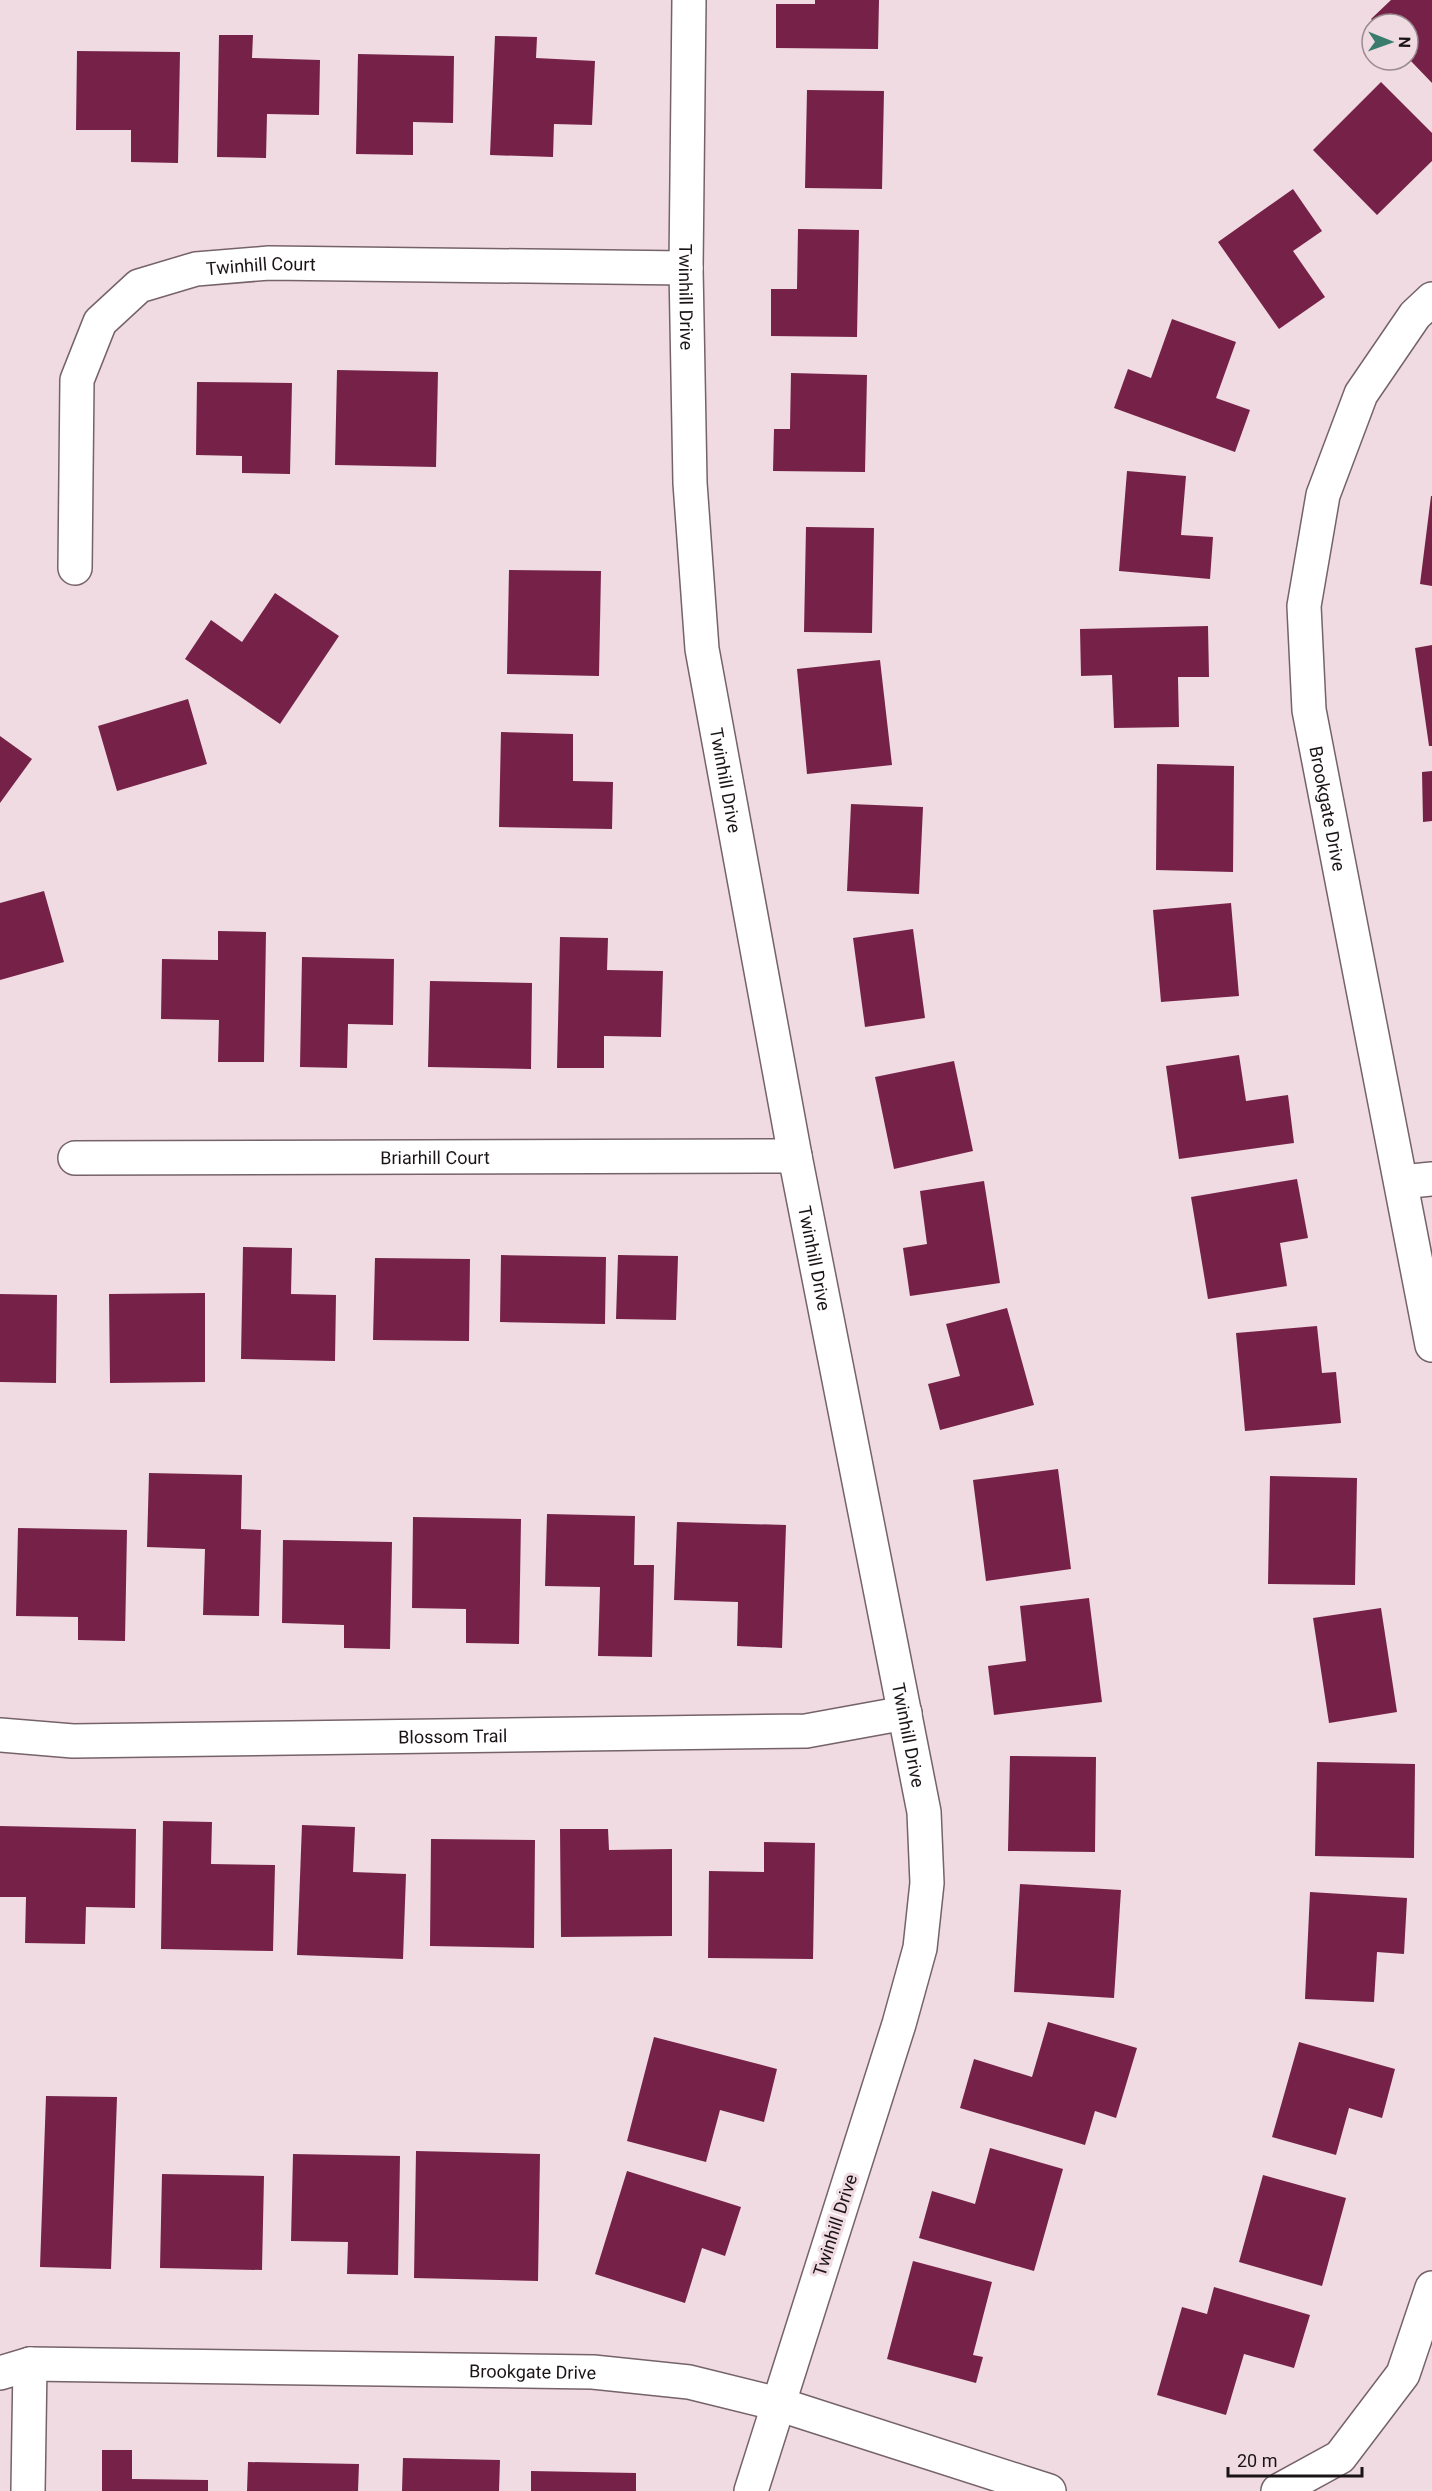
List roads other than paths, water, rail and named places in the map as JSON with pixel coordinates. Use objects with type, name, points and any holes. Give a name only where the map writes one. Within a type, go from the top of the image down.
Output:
[{"type":"street","name":"Twinhill Drive","points":[[689,0],[686,268],[690,483],[702,649],[795,1156],[924,1812],[927,1882],[920,1947],[899,2024],[752,2491]]},
{"type":"street","name":"Twinhill Court","points":[[75,568],[77,380],[100,322],[140,286],[196,269],[269,263],[686,268]]},
{"type":"street","name":"Brookgate Drive","points":[[1432,299],[1415,315],[1361,394],[1323,495],[1304,606],[1309,710],[1417,1181],[1432,1345]]},
{"type":"street","name":"Briarhill Court","points":[[75,1158],[795,1156]]},
{"type":"street","name":"Blossom Trail","points":[[0,1735],[73,1741],[806,1731],[905,1713]]},
{"type":"street","points":[[1278,2491],[1340,2457],[1403,2374],[1432,2288]]},
{"type":"street","name":"Brookgate Drive","points":[[15,2368],[593,2372],[689,2382],[778,2404],[1049,2491]]},
{"type":"street","points":[[15,2368],[28,2491]]}]
